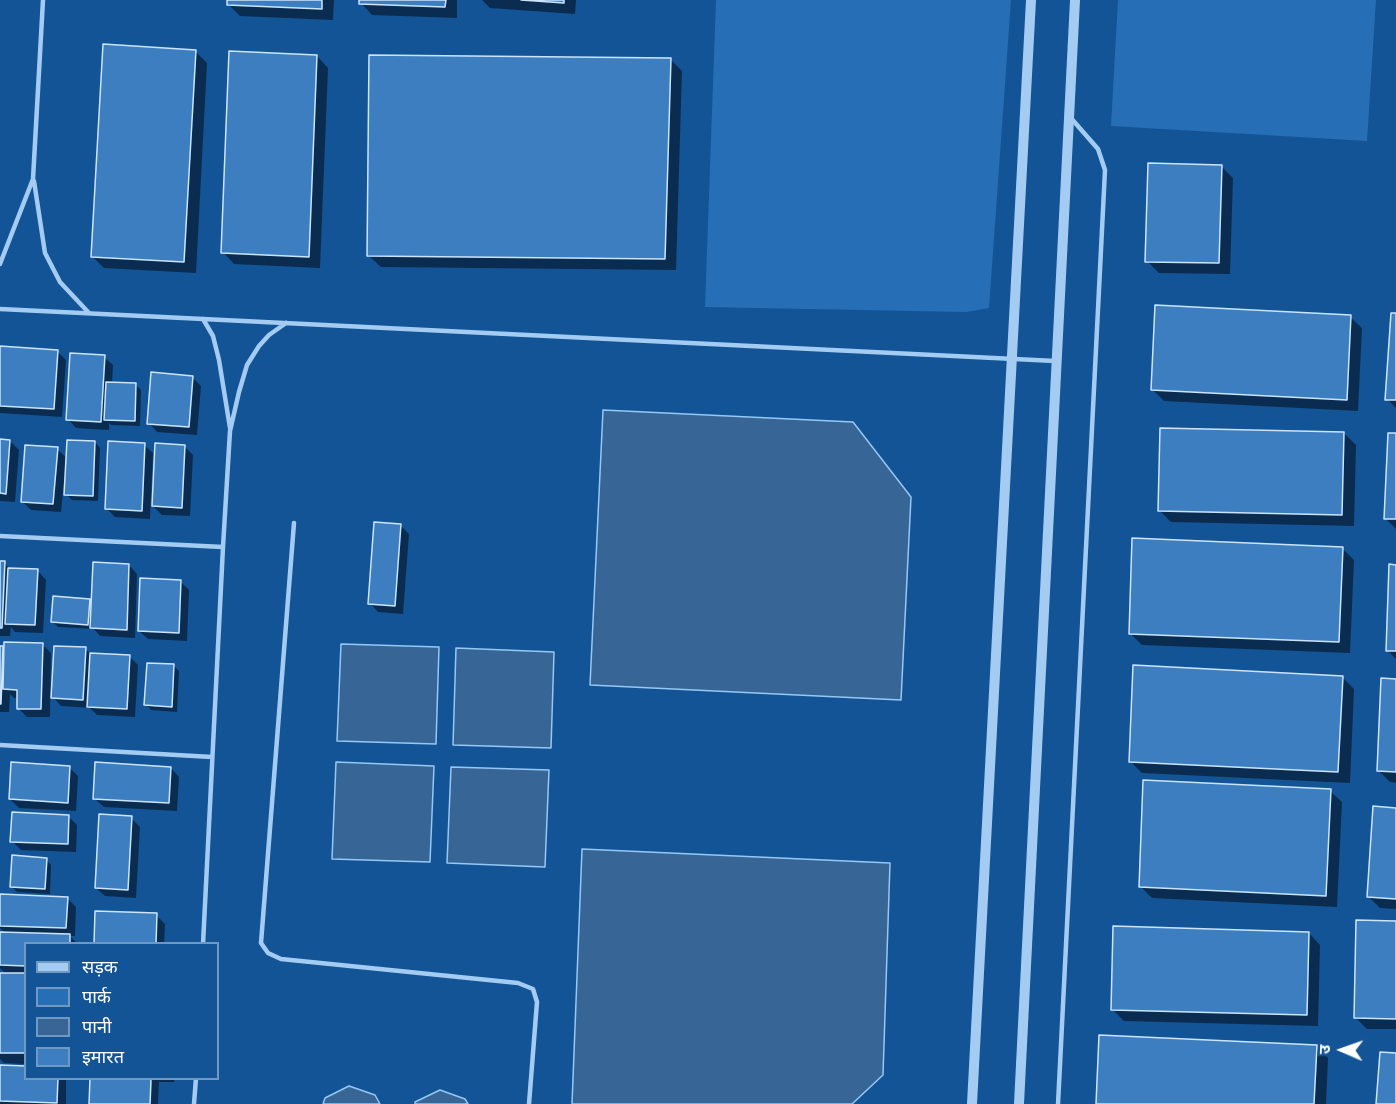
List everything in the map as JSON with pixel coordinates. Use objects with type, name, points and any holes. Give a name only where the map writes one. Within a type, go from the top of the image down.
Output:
[{"type":"street","points":[[970,1102],[1031,0]]},
{"type":"street","points":[[1019,1104],[1075,0]]},
{"type":"lane","points":[[43,0],[33,179],[45,253],[60,282],[90,314]]},
{"type":"lane","points":[[1058,1104],[1105,170],[1098,149],[1069,115]]},
{"type":"lane","points":[[0,264],[33,179]]},
{"type":"lane","points":[[0,309],[1056,361]]},
{"type":"lane","points":[[203,319],[213,336],[217,352],[230,431]]},
{"type":"lane","points":[[203,942],[230,431],[247,365],[269,335],[286,323]]},
{"type":"lane","points":[[294,523],[261,943],[268,953],[281,959],[518,983],[533,989],[537,1002],[529,1104]]},
{"type":"lane","points":[[0,536],[223,547]]},
{"type":"lane","points":[[0,745],[212,757]]},
{"type":"lane","points":[[194,1104],[196,1080]]},
{"type":"green space","points":[[716,0],[1011,0],[989,308],[966,312],[705,307]]},
{"type":"green space","points":[[1118,0],[1376,0],[1367,141],[1111,126]]},
{"type":"water","points":[[603,410],[853,422],[911,497],[901,700],[590,685]]},
{"type":"water","points":[[341,644],[439,647],[436,744],[337,741]]},
{"type":"water","points":[[456,648],[554,652],[551,748],[453,745]]},
{"type":"water","points":[[336,762],[434,766],[430,862],[332,859]]},
{"type":"water","points":[[451,767],[549,770],[545,867],[447,863]]},
{"type":"water","points":[[582,849],[890,863],[883,1075],[852,1104],[572,1104]]},
{"type":"water","points":[[349,1086],[375,1095],[380,1104],[323,1104],[325,1098]]},
{"type":"water","points":[[440,1090],[465,1099],[468,1104],[415,1104]]},
{"type":"building","points":[[227,0],[322,0],[322,9],[227,5]]},
{"type":"building","points":[[359,0],[446,0],[445,7],[359,4]]},
{"type":"building","points":[[521,0],[564,0],[564,3]]},
{"type":"building","points":[[103,44],[196,50],[184,262],[91,257]]},
{"type":"building","points":[[229,51],[317,55],[309,257],[221,253]]},
{"type":"building","points":[[369,55],[671,58],[665,259],[367,256]]},
{"type":"building","points":[[1148,163],[1222,165],[1219,263],[1145,262]]},
{"type":"building","points":[[1155,305],[1351,315],[1347,400],[1151,390]]},
{"type":"building","points":[[1391,313],[1396,313],[1396,400],[1385,400]]},
{"type":"building","points":[[0,346],[58,350],[54,409],[0,406]]},
{"type":"building","points":[[70,353],[105,355],[101,422],[66,420]]},
{"type":"building","points":[[151,372],[193,376],[189,427],[147,424]]},
{"type":"building","points":[[106,382],[136,383],[135,421],[104,420]]},
{"type":"building","points":[[1160,428],[1344,432],[1342,515],[1158,511]]},
{"type":"building","points":[[1388,433],[1396,433],[1396,519],[1384,519]]},
{"type":"building","points":[[0,439],[10,440],[6,494],[0,493]]},
{"type":"building","points":[[67,440],[95,441],[93,496],[64,495]]},
{"type":"building","points":[[108,441],[145,443],[142,511],[105,509]]},
{"type":"building","points":[[155,443],[185,445],[182,508],[152,506]]},
{"type":"building","points":[[25,445],[58,447],[53,504],[21,502]]},
{"type":"building","points":[[374,522],[401,524],[395,606],[368,604]]},
{"type":"building","points":[[1132,538],[1343,547],[1339,642],[1129,634]]},
{"type":"building","points":[[0,561],[5,561],[2,628],[0,628]]},
{"type":"building","points":[[93,562],[129,564],[127,630],[90,628]]},
{"type":"building","points":[[1389,564],[1396,565],[1396,651],[1386,651]]},
{"type":"building","points":[[8,568],[38,569],[35,625],[5,624]]},
{"type":"building","points":[[140,578],[181,580],[179,633],[138,631]]},
{"type":"building","points":[[53,596],[90,599],[88,625],[51,622]]},
{"type":"building","points":[[4,642],[43,643],[41,709],[17,709],[17,690],[3,689]]},
{"type":"building","points":[[0,646],[3,646],[1,704],[0,704]]},
{"type":"building","points":[[54,646],[86,647],[83,700],[51,698]]},
{"type":"building","points":[[90,653],[130,655],[127,709],[87,707]]},
{"type":"building","points":[[147,663],[174,664],[172,707],[144,705]]},
{"type":"building","points":[[1133,665],[1343,676],[1338,772],[1129,762]]},
{"type":"building","points":[[1381,678],[1396,679],[1396,772],[1377,771]]},
{"type":"building","points":[[11,762],[70,766],[68,803],[9,799]]},
{"type":"building","points":[[95,762],[171,767],[169,803],[93,799]]},
{"type":"building","points":[[1143,780],[1331,789],[1326,896],[1139,887]]},
{"type":"building","points":[[1373,806],[1396,808],[1396,899],[1367,897]]},
{"type":"building","points":[[12,812],[69,815],[68,844],[10,842]]},
{"type":"building","points":[[99,814],[132,816],[128,890],[95,888]]},
{"type":"building","points":[[12,855],[47,858],[45,889],[10,887]]},
{"type":"building","points":[[0,894],[68,897],[66,928],[0,926]]},
{"type":"building","points":[[95,911],[157,913],[156,942],[94,942]]},
{"type":"building","points":[[1356,920],[1396,921],[1396,1019],[1354,1018]]},
{"type":"building","points":[[1113,926],[1309,932],[1307,1015],[1111,1010]]},
{"type":"building","points":[[0,932],[70,934],[70,942],[24,942],[24,966],[0,965]]},
{"type":"building","points":[[0,973],[24,973],[24,1053],[0,1053]]},
{"type":"building","points":[[1099,1035],[1317,1045],[1314,1104],[1096,1104]]},
{"type":"building","points":[[1380,1052],[1396,1053],[1396,1104],[1376,1104]]},
{"type":"building","points":[[0,1065],[24,1066],[24,1080],[58,1080],[57,1103],[0,1101]]},
{"type":"building","points":[[90,1080],[151,1080],[150,1104],[89,1104]]}]
